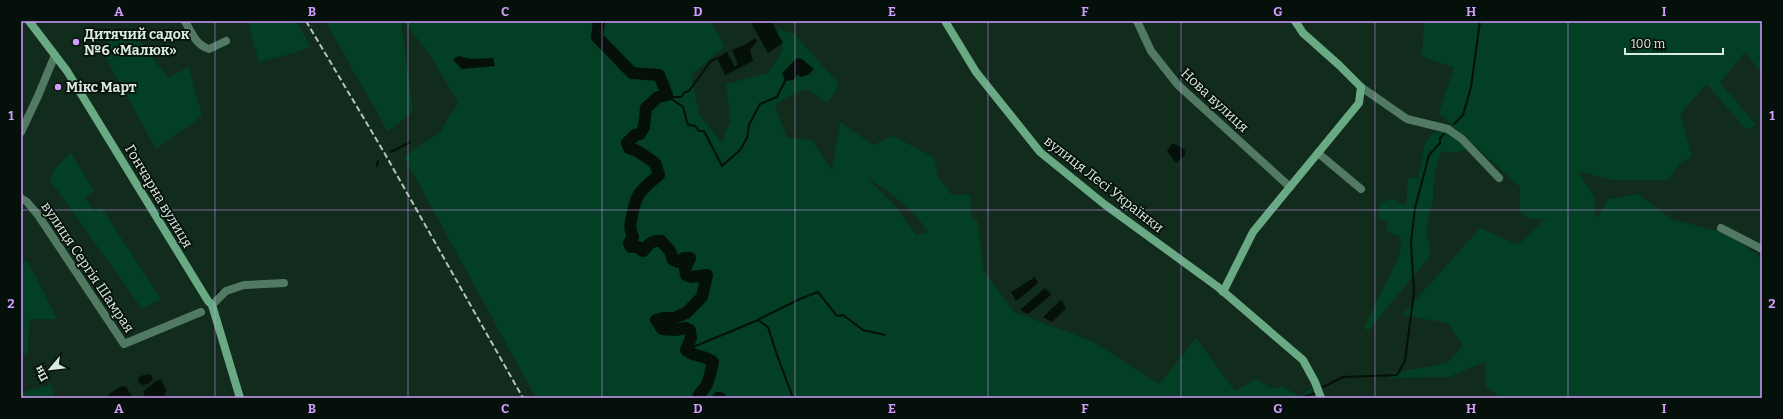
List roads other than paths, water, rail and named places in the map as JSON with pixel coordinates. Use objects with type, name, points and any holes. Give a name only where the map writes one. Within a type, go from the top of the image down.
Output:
[{"type":"street","name":"Гончарна вулиця","points":[[29,21],[67,71],[208,301],[212,305],[240,398]]},
{"type":"street","points":[[185,21],[199,44],[204,47],[209,49],[226,41]]},
{"type":"street","name":"вулиця Лесі Українки","points":[[945,21],[976,72],[1040,152],[1104,204],[1223,292],[1303,360],[1315,382],[1321,398]]},
{"type":"street","name":"Нова вулиця","points":[[1137,21],[1151,51],[1178,85],[1290,187]]},
{"type":"street","points":[[1295,21],[1303,33],[1361,87],[1407,119],[1448,129],[1453,132],[1462,139],[1499,178]]},
{"type":"street","points":[[21,132],[55,55]]},
{"type":"street","points":[[1223,292],[1253,232],[1359,103],[1361,87]]},
{"type":"street","points":[[1318,153],[1360,189]]},
{"type":"street","name":"вулиця Сергія Шамрая","points":[[21,198],[27,202],[38,215],[124,344],[201,312]]},
{"type":"street","points":[[1721,228],[1762,248]]},
{"type":"street","points":[[212,305],[226,290],[244,285],[284,283]]},
{"type":"waterway","points":[[599,21],[597,37],[632,73],[659,75],[667,95],[658,97],[646,108],[644,127],[640,134],[635,135],[627,143],[629,148],[640,152],[655,163],[659,175],[640,192],[635,202],[630,224],[633,237],[629,243],[631,247],[638,247],[643,251],[651,243],[661,241],[670,251],[673,260],[679,262],[684,258],[690,258],[685,269],[686,275],[691,277],[707,275],[702,297],[686,313],[674,318],[663,318],[656,320],[662,329],[675,330],[686,328],[690,330],[691,338],[686,350],[692,354],[706,358],[713,362],[707,384],[698,398]]},
{"type":"waterway","points":[[1454,124],[1463,115],[1471,87],[1480,21]]},
{"type":"waterway","points":[[667,95],[669,97],[681,97],[685,92],[689,91],[710,62],[717,58]]},
{"type":"waterway","points":[[669,97],[683,107],[688,125],[695,126],[699,131],[704,131],[722,166],[740,150],[747,138],[749,125],[760,104],[777,97],[785,81]]},
{"type":"waterway","points":[[1323,387],[1343,377],[1397,375],[1405,361],[1414,292],[1411,242],[1415,208],[1429,155],[1440,143],[1440,138],[1444,134]]},
{"type":"waterway","points":[[391,152],[410,142]]},
{"type":"waterway","points":[[377,166],[378,161]]},
{"type":"waterway","points":[[216,295],[219,291]]},
{"type":"waterway","points":[[759,319],[802,298],[818,292],[837,316],[843,315],[863,330],[885,335]]},
{"type":"waterway","points":[[686,350],[758,320],[768,327],[793,398]]},
{"type":"waterway","points":[[1301,398],[1315,393]]},
{"type":"railway","points":[[306,21],[385,154],[523,398]]},
{"type":"place","name":"Дитячий садок №6 «Малюк»","points":[[76,42]]},
{"type":"place","name":"Мікс Март","points":[[58,87]]}]
